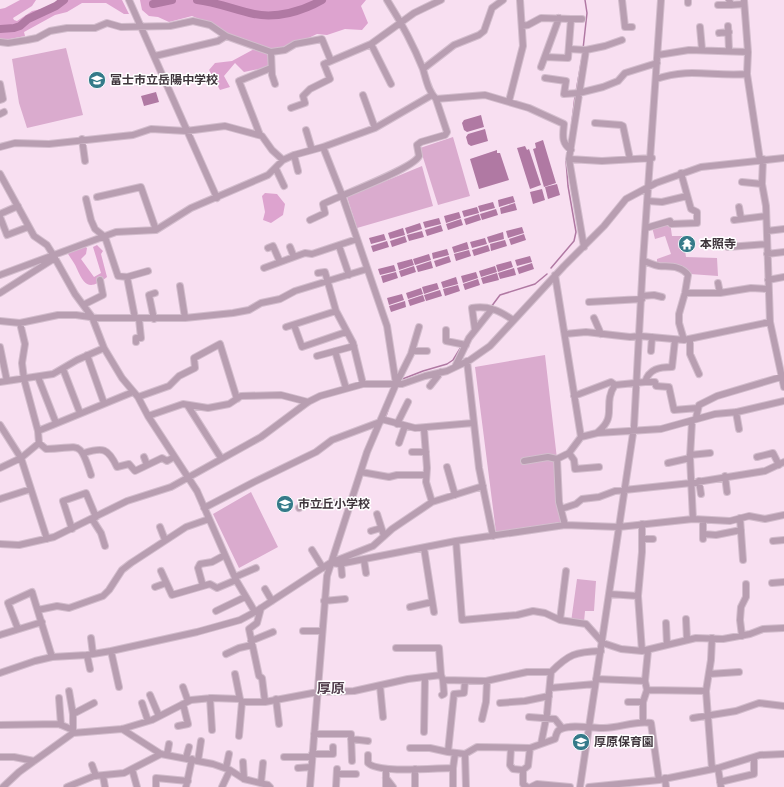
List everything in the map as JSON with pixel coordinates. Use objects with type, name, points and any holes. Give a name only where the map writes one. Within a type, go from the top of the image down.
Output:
[{"type":"street","points":[[129,0],[217,198]]},
{"type":"street","points":[[310,220],[325,213],[324,204],[400,171],[418,160],[418,145],[421,142],[445,135],[447,132],[423,69],[402,22],[387,0]]},
{"type":"street","points":[[291,108],[305,103],[303,96],[310,89],[330,79],[324,64],[371,44],[428,3],[441,0]]},
{"type":"street","points":[[423,69],[454,45],[479,36],[484,31],[492,8],[503,0]]},
{"type":"street","points":[[509,101],[524,46],[520,0]]},
{"type":"street","points":[[622,0],[624,27],[632,27]]},
{"type":"street","points":[[580,787],[634,431],[643,261],[652,158],[661,0]]},
{"type":"street","points":[[693,519],[690,456],[692,422],[696,418],[699,405],[717,396],[783,382],[770,322],[766,216],[761,159],[747,74],[748,52],[744,2],[730,2],[718,6]]},
{"type":"street","points":[[522,26],[528,25],[541,18],[582,19]]},
{"type":"street","points":[[541,67],[559,18]]},
{"type":"street","points":[[545,57],[568,58],[570,49],[571,19]]},
{"type":"street","points":[[0,42],[8,43],[38,38],[50,31],[66,28],[95,28],[107,23],[121,27],[140,25],[170,26],[193,21],[210,25],[226,36],[271,52],[285,50],[295,44],[322,39],[331,61]]},
{"type":"street","points":[[700,27],[702,49]]},
{"type":"street","points":[[719,33],[728,29],[729,50]]},
{"type":"street","points":[[155,56],[218,41],[226,36]]},
{"type":"street","points":[[570,49],[586,50],[605,46],[622,40]]},
{"type":"street","points":[[371,44],[391,84]]},
{"type":"street","points":[[658,55],[685,50],[702,49],[748,52]]},
{"type":"street","points":[[584,247],[570,159],[586,50]]},
{"type":"street","points":[[271,52],[271,68],[275,84]]},
{"type":"street","points":[[545,78],[566,81],[564,94],[579,93],[618,81],[625,73],[657,62]]},
{"type":"street","points":[[271,68],[239,81],[260,135],[272,150],[283,160]]},
{"type":"street","points":[[656,79],[683,72],[710,72],[728,75],[747,74]]},
{"type":"street","points":[[0,84],[3,99],[0,100]]},
{"type":"street","points":[[0,275],[125,231],[156,230],[191,208],[268,175],[276,169],[283,160],[375,128],[434,97],[477,94],[509,101],[528,108],[564,124],[563,141],[565,146],[571,150]]},
{"type":"street","points":[[363,95],[375,128]]},
{"type":"street","points":[[595,123],[621,124],[623,126],[630,159]]},
{"type":"street","points":[[0,147],[15,143],[49,144],[82,139],[133,135],[151,129],[186,131],[225,126],[260,135]]},
{"type":"street","points":[[306,130],[312,150]]},
{"type":"street","points":[[82,139],[85,161]]},
{"type":"street","points":[[323,147],[342,195],[387,326],[398,384]]},
{"type":"street","points":[[294,155],[298,171]]},
{"type":"street","points":[[570,159],[602,161],[652,158]]},
{"type":"street","points":[[0,544],[19,546],[47,539],[72,530],[127,501],[171,487],[221,458],[261,438],[308,402],[346,388],[363,384],[398,384],[441,372],[467,361],[490,346],[513,320],[604,226],[626,199],[681,173],[701,167],[761,159],[784,158]]},
{"type":"street","points":[[276,169],[284,186]]},
{"type":"street","points":[[646,228],[670,221],[671,224],[697,223],[697,212],[691,209],[681,173]]},
{"type":"street","points":[[0,174],[28,227],[34,236],[47,245],[83,305],[92,317],[104,348],[122,378],[138,397],[148,416],[197,491],[235,578],[254,612]]},
{"type":"street","points":[[742,182],[762,184]]},
{"type":"street","points":[[0,190],[8,187]]},
{"type":"street","points":[[97,197],[141,187],[156,230]]},
{"type":"street","points":[[648,201],[662,202],[687,196]]},
{"type":"street","points":[[86,199],[95,229],[105,237],[118,276],[127,278],[148,271]]},
{"type":"street","points":[[0,214],[18,206]]},
{"type":"street","points":[[739,207],[738,219],[766,216]]},
{"type":"street","points":[[0,217],[7,235],[28,227]]},
{"type":"street","points":[[767,231],[784,229]]},
{"type":"street","points":[[264,268],[305,253],[312,254],[357,239]]},
{"type":"street","points":[[728,247],[767,244]]},
{"type":"street","points":[[268,248],[273,246],[280,262]]},
{"type":"street","points":[[339,246],[349,275]]},
{"type":"street","points":[[290,247],[294,257]]},
{"type":"street","points":[[767,254],[784,252]]},
{"type":"street","points":[[0,293],[54,257]]},
{"type":"street","points":[[643,261],[685,271],[688,275],[685,294],[679,314],[679,323],[687,340],[692,361],[699,374]]},
{"type":"street","points":[[0,321],[20,323],[58,315],[154,319],[185,318],[249,310],[261,303],[280,299],[295,291],[367,269]]},
{"type":"street","points":[[318,274],[325,272],[336,311],[354,346],[363,384]]},
{"type":"street","points":[[555,276],[581,437]]},
{"type":"street","points":[[768,280],[784,277]]},
{"type":"street","points":[[127,278],[141,338],[136,338],[136,342]]},
{"type":"street","points":[[83,305],[103,295],[100,280]]},
{"type":"street","points":[[718,283],[720,293]]},
{"type":"street","points":[[180,286],[185,318]]},
{"type":"street","points":[[685,294],[720,293],[751,288],[768,289]]},
{"type":"street","points":[[154,319],[149,295],[155,293]]},
{"type":"street","points":[[589,302],[642,298],[654,295],[662,297]]},
{"type":"street","points":[[475,328],[472,308],[490,308],[499,311],[513,320]]},
{"type":"street","points":[[454,367],[464,344],[490,308]]},
{"type":"street","points":[[286,327],[336,311]]},
{"type":"street","points":[[594,318],[601,334]]},
{"type":"street","points":[[564,334],[586,332],[630,337],[640,336],[687,340],[770,322]]},
{"type":"street","points":[[20,323],[25,344],[22,363],[24,379],[38,431],[39,443],[46,449],[59,449],[70,446],[79,449],[84,453],[91,475]]},
{"type":"street","points":[[294,325],[302,347],[346,332]]},
{"type":"street","points":[[310,787],[324,601],[330,563],[382,420],[412,351],[419,326]]},
{"type":"street","points":[[446,330],[446,341],[464,344]]},
{"type":"street","points":[[651,351],[652,337]]},
{"type":"street","points":[[644,382],[647,375],[656,368],[672,367],[675,340]]},
{"type":"street","points":[[138,397],[169,386],[179,376],[195,368],[194,358],[220,344],[237,399]]},
{"type":"street","points":[[317,356],[354,346]]},
{"type":"street","points":[[0,347],[7,381]]},
{"type":"street","points":[[0,382],[52,374],[87,355],[104,348]]},
{"type":"street","points":[[335,351],[346,388]]},
{"type":"street","points":[[412,351],[426,351]]},
{"type":"street","points":[[87,355],[104,403]]},
{"type":"street","points":[[467,361],[483,486],[494,536]]},
{"type":"street","points":[[63,369],[80,413]]},
{"type":"street","points":[[430,386],[441,372]]},
{"type":"street","points":[[38,377],[56,423]]},
{"type":"street","points":[[574,396],[611,382],[615,385],[637,382],[655,382],[656,386],[669,387],[674,410],[698,408]]},
{"type":"street","points":[[597,433],[607,422],[609,417],[608,404],[615,385]]},
{"type":"street","points":[[38,431],[133,392]]},
{"type":"street","points":[[148,416],[183,404],[208,408],[230,404],[241,396],[281,395],[308,402]]},
{"type":"street","points":[[524,461],[548,457],[557,459],[569,453],[581,437],[597,433],[661,429],[692,422],[715,414],[736,412],[784,401]]},
{"type":"street","points":[[397,424],[408,402]]},
{"type":"street","points":[[188,406],[221,458]]},
{"type":"street","points":[[736,412],[739,429]]},
{"type":"street","points":[[204,508],[316,452],[332,440],[382,420],[424,429],[474,423]]},
{"type":"street","points":[[0,425],[21,458],[47,539]]},
{"type":"street","points":[[399,443],[405,426]]},
{"type":"street","points":[[424,429],[427,468],[425,475],[432,502]]},
{"type":"street","points":[[0,468],[21,458],[39,443]]},
{"type":"street","points":[[84,453],[98,449],[106,451],[112,456],[117,467],[129,464],[135,471],[162,458],[167,461],[174,457]]},
{"type":"street","points":[[412,452],[426,452]]},
{"type":"street","points":[[668,463],[710,452]]},
{"type":"street","points":[[569,453],[574,460],[575,468],[598,466]]},
{"type":"street","points":[[561,508],[576,504],[582,499],[599,497],[615,491],[624,492],[664,484],[691,483],[725,476],[764,471],[782,464],[773,453],[757,457]]},
{"type":"street","points":[[144,457],[147,465]]},
{"type":"street","points":[[557,459],[559,502],[565,525]]},
{"type":"street","points":[[446,467],[455,495]]},
{"type":"street","points":[[364,472],[390,477],[397,475],[425,475]]},
{"type":"street","points":[[725,476],[727,492]]},
{"type":"street","points":[[699,481],[701,494]]},
{"type":"street","points":[[0,673],[52,657],[112,651],[197,632],[240,620],[330,563],[373,546],[384,536],[432,502],[483,486]]},
{"type":"street","points":[[0,499],[31,489]]},
{"type":"street","points":[[72,530],[63,501],[86,493],[105,546]]},
{"type":"street","points":[[299,508],[312,502],[351,503]]},
{"type":"street","points":[[377,514],[384,536]]},
{"type":"street","points":[[330,563],[341,564],[456,541],[565,525],[619,527],[693,519],[730,521],[749,516],[765,519],[784,515]]},
{"type":"street","points":[[740,518],[743,560]]},
{"type":"street","points":[[38,610],[58,606],[69,608],[102,596],[109,590],[122,570],[186,527],[209,519]]},
{"type":"street","points":[[703,520],[703,536],[741,530]]},
{"type":"street","points":[[642,524],[638,596],[645,651],[645,681],[647,690],[643,702],[643,722]]},
{"type":"street","points":[[160,527],[165,540]]},
{"type":"street","points":[[371,531],[381,528]]},
{"type":"street","points":[[642,539],[653,539]]},
{"type":"street","points":[[773,541],[784,540]]},
{"type":"street","points":[[456,541],[462,620],[517,615],[533,611],[545,613],[560,620],[586,624],[603,643],[621,649],[645,651],[687,640],[712,638],[723,639],[742,636],[763,629],[784,628]]},
{"type":"street","points":[[424,548],[434,612]]},
{"type":"street","points":[[312,550],[323,568]]},
{"type":"street","points":[[203,586],[198,568],[200,564],[212,562],[225,556]]},
{"type":"street","points":[[364,560],[366,573]]},
{"type":"street","points":[[341,564],[342,575]]},
{"type":"street","points":[[161,571],[172,595],[210,584],[218,588],[256,568]]},
{"type":"street","points":[[560,620],[566,571]]},
{"type":"street","points":[[772,583],[784,582]]},
{"type":"street","points":[[155,587],[166,583]]},
{"type":"street","points":[[742,636],[740,620],[741,606],[746,597],[746,584]]},
{"type":"street","points":[[265,589],[272,601]]},
{"type":"street","points":[[18,629],[8,602],[32,592],[52,657]]},
{"type":"street","points":[[609,594],[638,596]]},
{"type":"street","points":[[216,611],[245,597]]},
{"type":"street","points":[[324,601],[345,599]]},
{"type":"street","points":[[410,607],[432,602]]},
{"type":"street","points":[[261,608],[257,623],[249,629],[259,676],[262,678],[265,702]]},
{"type":"street","points":[[686,619],[687,640]]},
{"type":"street","points":[[0,629],[0,635],[42,622]]},
{"type":"street","points":[[666,624],[667,645]]},
{"type":"street","points":[[303,631],[322,631]]},
{"type":"street","points":[[226,654],[273,632]]},
{"type":"street","points":[[90,669],[91,638]]},
{"type":"street","points":[[712,638],[706,691],[715,768],[721,785],[754,774],[754,757]]},
{"type":"street","points":[[396,648],[439,648],[444,694],[442,695]]},
{"type":"street","points":[[540,744],[546,717],[551,672],[560,663],[577,652],[601,650]]},
{"type":"street","points":[[112,651],[119,687]]},
{"type":"street","points":[[4,787],[19,772],[73,732],[122,729],[148,721],[186,702],[210,698],[265,702],[318,692],[343,692],[425,677],[465,681],[487,681],[527,672],[551,672]]},
{"type":"street","points":[[709,674],[739,672]]},
{"type":"street","points":[[236,674],[241,701],[239,736]]},
{"type":"street","points":[[110,678],[117,677]]},
{"type":"street","points":[[424,732],[425,677]]},
{"type":"street","points":[[453,787],[452,753],[454,694],[464,693],[465,681]]},
{"type":"street","points":[[482,719],[486,702],[487,681]]},
{"type":"street","points":[[550,688],[596,681],[645,681]]},
{"type":"street","points":[[380,686],[383,717]]},
{"type":"street","points":[[178,726],[188,724],[183,687]]},
{"type":"street","points":[[647,690],[706,691]]},
{"type":"street","points":[[69,691],[73,714],[73,732]]},
{"type":"street","points":[[150,695],[159,716]]},
{"type":"street","points":[[500,703],[530,700],[549,696]]},
{"type":"street","points":[[59,698],[61,725]]},
{"type":"street","points":[[210,698],[212,730]]},
{"type":"street","points":[[276,699],[279,724]]},
{"type":"street","points":[[628,702],[643,702]]},
{"type":"street","points":[[73,714],[94,703]]},
{"type":"street","points":[[142,703],[148,721]]},
{"type":"street","points":[[693,718],[736,711],[745,706],[759,703],[784,706]]},
{"type":"street","points":[[529,717],[546,717],[555,719],[562,728]]},
{"type":"street","points":[[410,748],[430,748],[452,753],[465,754],[478,747],[530,748],[554,739],[557,732],[562,728],[589,726],[602,728],[633,725],[643,722],[651,723],[662,779],[666,787]]},
{"type":"street","points":[[0,725],[61,725],[73,732]]},
{"type":"street","points":[[122,729],[164,755],[193,760],[228,769],[244,779],[270,787]]},
{"type":"street","points":[[314,734],[351,734],[352,761]]},
{"type":"street","points":[[351,739],[368,741]]},
{"type":"street","points":[[193,760],[201,741]]},
{"type":"street","points":[[142,742],[143,750]]},
{"type":"street","points":[[67,787],[79,785],[100,776],[124,773],[164,755],[169,744]]},
{"type":"street","points":[[189,747],[193,760]]},
{"type":"street","points":[[284,757],[333,754],[333,747]]},
{"type":"street","points":[[156,787],[156,778],[187,784],[193,760],[198,748]]},
{"type":"street","points":[[511,748],[510,766],[513,769],[523,770],[528,766],[530,748]]},
{"type":"street","points":[[222,787],[228,769],[229,754]]},
{"type":"street","points":[[465,754],[466,787]]},
{"type":"street","points":[[589,787],[621,785],[662,779],[715,768],[754,757],[784,754]]},
{"type":"street","points":[[368,755],[368,763],[371,766],[386,769],[453,768]]},
{"type":"street","points":[[0,757],[14,757],[34,761]]},
{"type":"street","points":[[243,762],[244,779]]},
{"type":"street","points":[[262,784],[263,763]]},
{"type":"street","points":[[92,765],[100,776],[105,787]]},
{"type":"street","points":[[298,768],[311,767]]},
{"type":"street","points":[[132,769],[137,787]]},
{"type":"street","points":[[386,769],[386,787]]},
{"type":"street","points":[[415,769],[415,787]]},
{"type":"street","points":[[523,770],[523,784],[527,787]]},
{"type":"street","points":[[336,787],[337,772],[356,774]]},
{"type":"street","points":[[386,778],[394,787]]},
{"type":"street","points":[[531,787],[537,784],[570,787]]},
{"type":"shaded area","points":[[20,0],[36,0],[32,6],[13,18],[17,21],[32,11],[54,6],[64,0],[122,0],[129,14],[124,14],[106,3],[82,3],[67,12],[55,15],[24,32],[25,36],[5,40],[0,39],[0,9]]},
{"type":"shaded area","points":[[140,0],[366,0],[361,6],[368,23],[362,30],[345,29],[327,35],[317,34],[283,50],[271,52],[268,67],[244,72],[235,63],[224,76],[230,87],[220,90],[209,70],[215,63],[232,61],[256,48],[221,34],[206,22],[192,16],[169,22],[158,17],[149,16],[142,10]]},
{"type":"shaded area","points":[[66,48],[83,115],[27,128],[19,103],[12,59]]},
{"type":"shaded area","points":[[156,92],[159,102],[144,106],[141,96]]},
{"type":"shaded area","points":[[481,115],[484,127],[467,132],[464,130],[462,123],[464,120]]},
{"type":"shaded area","points":[[485,129],[488,141],[471,146],[468,144],[466,137],[468,134]]},
{"type":"shaded area","points":[[453,137],[470,196],[438,205],[420,148]]},
{"type":"shaded area","points":[[543,140],[556,183],[544,187],[533,149],[536,148],[535,143]]},
{"type":"shaded area","points":[[525,146],[527,150],[529,149],[541,185],[530,189],[517,148]]},
{"type":"shaded area","points":[[497,150],[497,153],[500,153],[509,180],[479,189],[470,159]]},
{"type":"shaded area","points":[[422,166],[433,206],[357,228],[347,197]]},
{"type":"shaded area","points":[[557,184],[560,195],[548,199],[545,187]]},
{"type":"shaded area","points":[[542,189],[545,200],[533,204],[530,192]]},
{"type":"shaded area","points":[[265,193],[277,194],[285,204],[283,215],[271,223],[263,220],[265,212],[262,196]]},
{"type":"shaded area","points":[[513,196],[515,202],[499,207],[498,200]]},
{"type":"shaded area","points":[[493,202],[495,208],[480,212],[478,206]]},
{"type":"shaded area","points":[[515,203],[517,210],[501,214],[500,208]]},
{"type":"shaded area","points":[[477,207],[479,213],[464,217],[462,211]]},
{"type":"shaded area","points":[[496,209],[498,215],[482,220],[480,214]]},
{"type":"shaded area","points":[[459,212],[461,218],[446,223],[444,216]]},
{"type":"shaded area","points":[[479,214],[481,220],[466,225],[464,219]]},
{"type":"shaded area","points":[[439,218],[441,224],[425,228],[423,222]]},
{"type":"shaded area","points":[[461,219],[463,225],[448,230],[446,224]]},
{"type":"shaded area","points":[[670,222],[672,236],[683,236],[686,257],[717,258],[718,276],[690,274],[657,264],[657,259],[671,254],[665,236],[655,239],[652,227]]},
{"type":"shaded area","points":[[420,223],[422,229],[407,234],[405,228]]},
{"type":"shaded area","points":[[441,225],[443,231],[427,236],[425,230]]},
{"type":"shaded area","points":[[522,227],[524,233],[508,238],[506,231]]},
{"type":"shaded area","points":[[403,228],[405,235],[390,239],[388,233]]},
{"type":"shaded area","points":[[422,231],[424,237],[409,241],[407,235]]},
{"type":"shaded area","points":[[503,232],[504,239],[489,243],[487,237]]},
{"type":"shaded area","points":[[384,234],[386,240],[371,244],[369,238]]},
{"type":"shaded area","points":[[524,234],[526,240],[511,245],[509,239]]},
{"type":"shaded area","points":[[405,236],[407,242],[392,247],[390,241]]},
{"type":"shaded area","points":[[485,238],[487,244],[472,248],[470,242]]},
{"type":"shaded area","points":[[505,240],[507,246],[491,251],[490,244]]},
{"type":"shaded area","points":[[387,241],[389,247],[373,252],[371,246]]},
{"type":"shaded area","points":[[467,242],[469,249],[454,253],[452,247]]},
{"type":"shaded area","points":[[83,245],[87,248],[86,254],[81,259],[94,277],[101,273],[93,247],[97,245],[103,251],[101,254],[107,277],[96,284],[89,285],[83,280],[67,252]]},
{"type":"shaded area","points":[[488,245],[490,251],[474,256],[472,250]]},
{"type":"shaded area","points":[[447,249],[449,255],[433,259],[432,253]]},
{"type":"shaded area","points":[[469,250],[471,256],[456,261],[454,254]]},
{"type":"shaded area","points":[[429,254],[431,260],[415,265],[413,259]]},
{"type":"shaded area","points":[[449,256],[451,262],[436,267],[434,261]]},
{"type":"shaded area","points":[[530,256],[532,262],[517,266],[515,260]]},
{"type":"shaded area","points":[[412,259],[414,265],[399,270],[397,263]]},
{"type":"shaded area","points":[[431,261],[433,268],[418,272],[416,266]]},
{"type":"shaded area","points":[[511,261],[513,267],[498,272],[496,265]]},
{"type":"shaded area","points":[[532,263],[534,269],[519,274],[517,268]]},
{"type":"shaded area","points":[[394,265],[396,271],[380,275],[378,269]]},
{"type":"shaded area","points":[[414,266],[416,272],[401,277],[399,271]]},
{"type":"shaded area","points":[[495,266],[497,272],[481,277],[479,271]]},
{"type":"shaded area","points":[[514,268],[516,275],[500,279],[498,273]]},
{"type":"shaded area","points":[[396,272],[398,278],[383,283],[381,276]]},
{"type":"shaded area","points":[[476,272],[478,278],[463,283],[461,276]]},
{"type":"shaded area","points":[[497,273],[499,280],[483,284],[481,278]]},
{"type":"shaded area","points":[[456,277],[458,284],[443,288],[441,282]]},
{"type":"shaded area","points":[[478,279],[480,285],[465,290],[463,284]]},
{"type":"shaded area","points":[[437,283],[439,289],[424,294],[422,287]]},
{"type":"shaded area","points":[[458,285],[460,291],[445,296],[443,289]]},
{"type":"shaded area","points":[[421,288],[423,294],[408,299],[406,293]]},
{"type":"shaded area","points":[[440,290],[442,296],[426,301],[424,295]]},
{"type":"shaded area","points":[[402,294],[404,300],[389,305],[387,298]]},
{"type":"shaded area","points":[[423,295],[425,301],[410,306],[408,300]]},
{"type":"shaded area","points":[[405,301],[406,307],[391,312],[389,306]]},
{"type":"shaded area","points":[[545,355],[557,459],[561,522],[496,532],[475,367]]},
{"type":"shaded area","points":[[251,492],[278,547],[239,568],[213,514]]},
{"type":"shaded area","points":[[577,579],[596,581],[594,611],[585,611],[584,622],[571,622]]},
{"type":"waterway","points":[[0,29],[20,26],[28,19],[56,6],[64,0]]},
{"type":"waterway","points":[[153,4],[172,0]]},
{"type":"waterway","points":[[197,0],[262,15],[280,15],[298,11],[322,0]]},
{"type":"waterway","points":[[583,49],[587,13],[585,0]]},
{"type":"waterway","points":[[576,92],[582,58]]},
{"type":"waterway","points":[[571,130],[575,96]]},
{"type":"waterway","points":[[551,268],[574,241],[576,232],[568,186],[566,161]]},
{"type":"waterway","points":[[491,307],[500,295],[535,284],[547,274]]},
{"type":"waterway","points":[[400,380],[447,364],[453,360],[461,347]]},
{"type":"waterway","points":[[385,419],[388,410]]},
{"type":"place","name":"富士市立岳陽中学校","points":[[97,80]]},
{"type":"place","name":"本照寺","points":[[687,244]]},
{"type":"place","name":"市立丘小学校","points":[[285,504]]},
{"type":"place","name":"厚原保育園","points":[[581,742]]},
{"type":"district","name":"厚原","points":[[331,688]]}]
